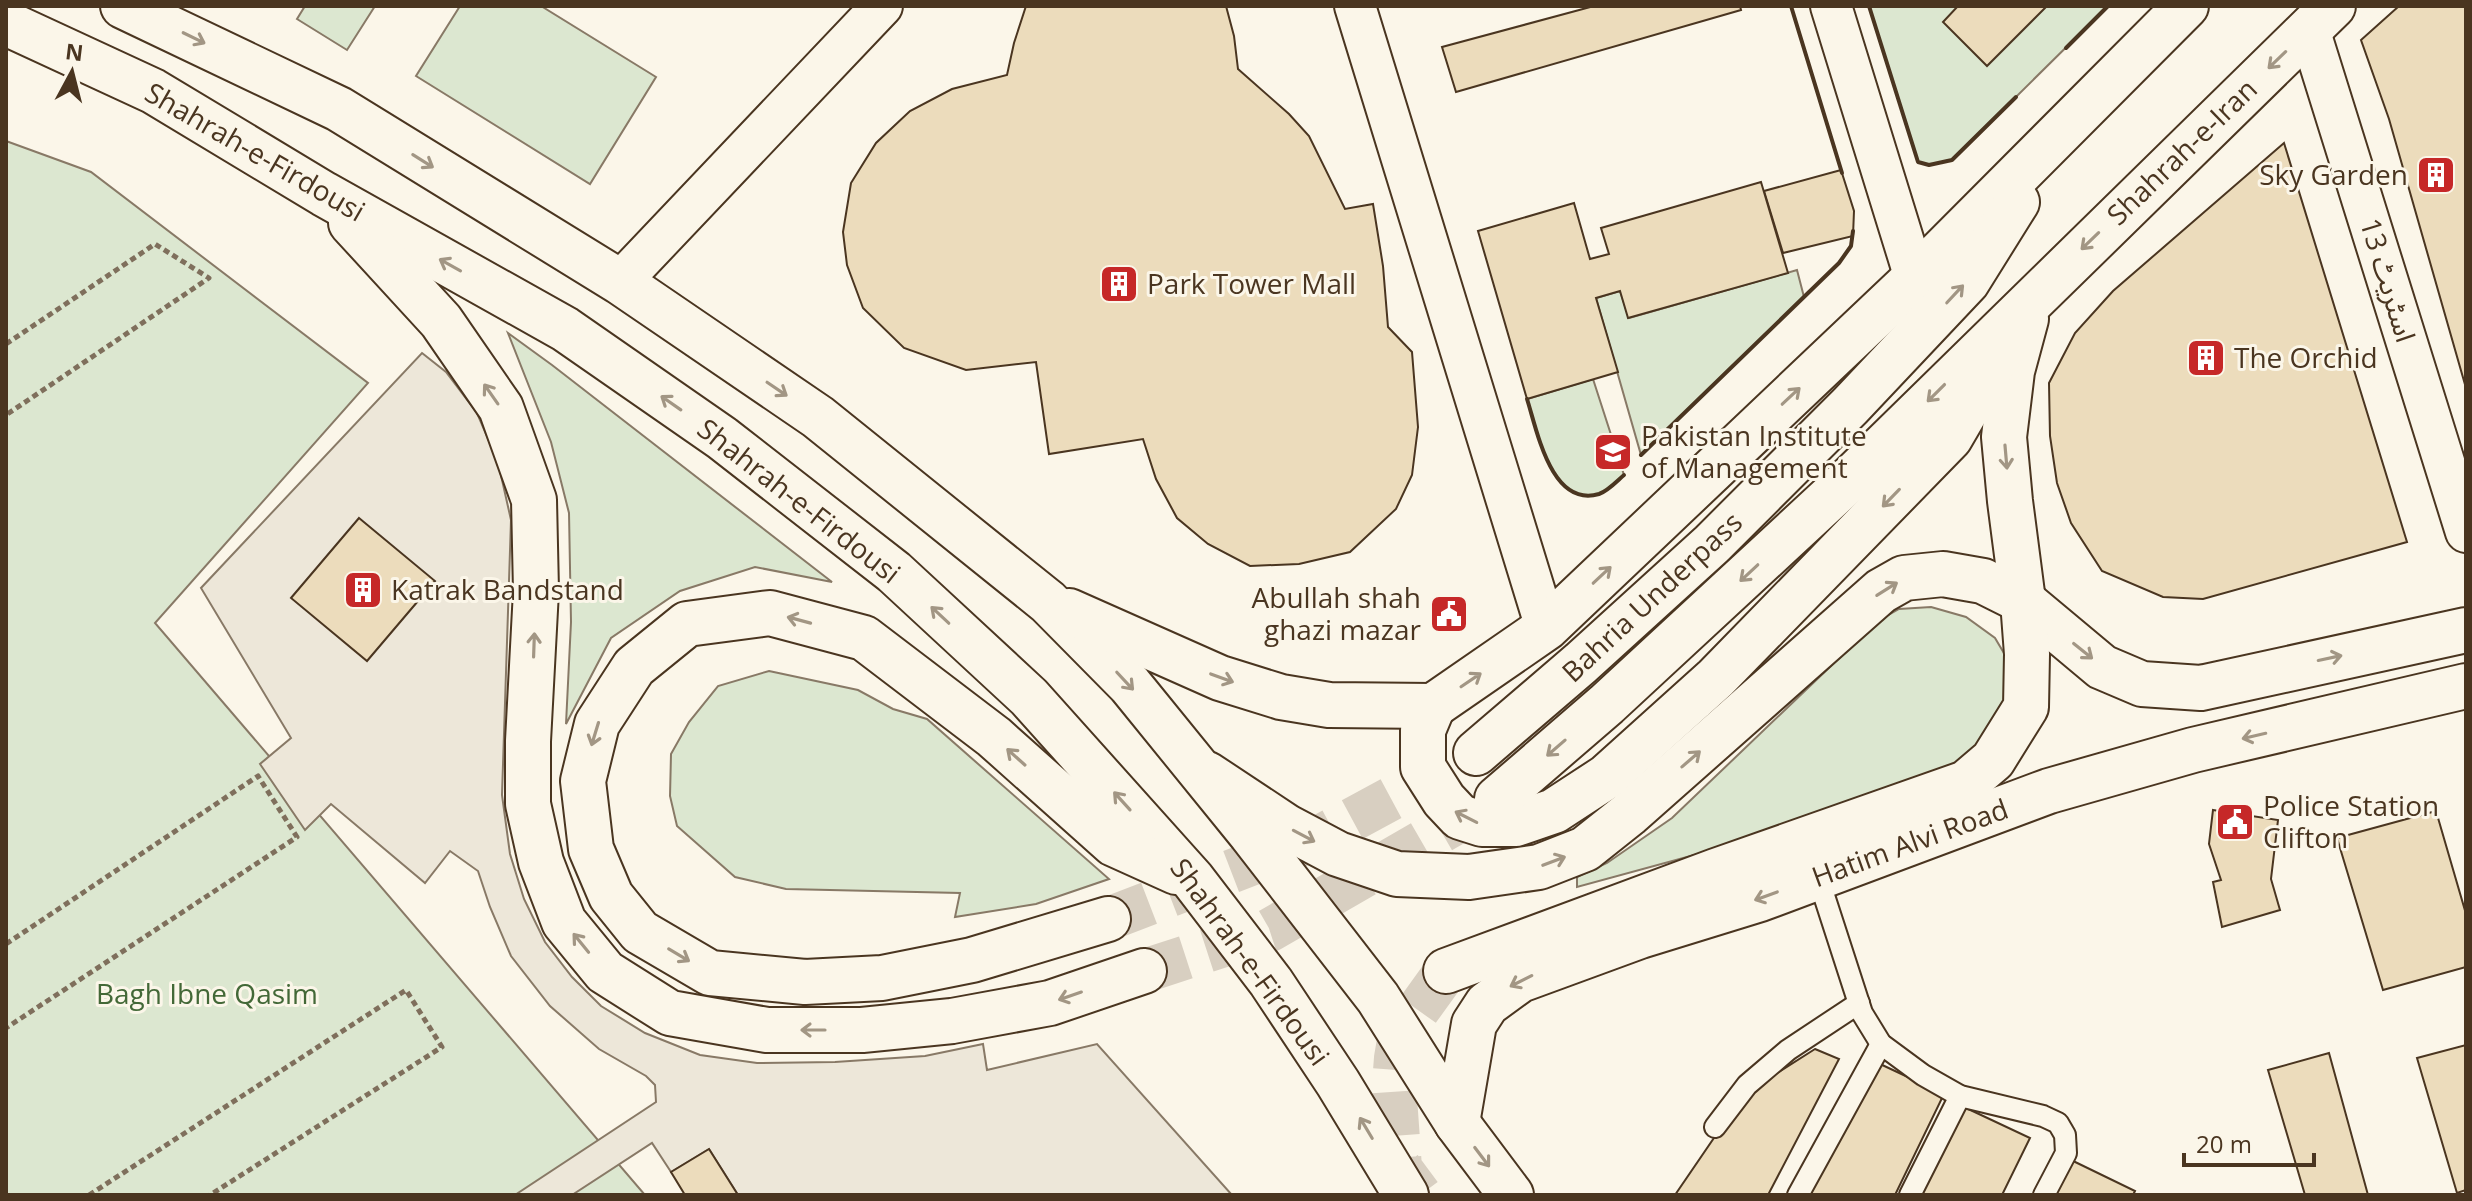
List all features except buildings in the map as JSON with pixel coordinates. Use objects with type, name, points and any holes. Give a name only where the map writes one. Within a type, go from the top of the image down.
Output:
[{"type":"main road","points":[[123,6],[339,109],[620,282],[818,417],[1048,602],[1130,685],[1251,834],[1378,998],[1457,1123],[1511,1195]]},
{"type":"main road","points":[[2031,299],[1950,438],[1716,678],[1606,777],[1554,811],[1516,824],[1482,824],[1460,817],[1444,800],[1423,767],[1423,730],[1433,706],[1546,628],[1915,278],[2186,6]]},
{"type":"main road","name":"Shahrah-e-Iran","points":[[2031,299],[2321,17]]},
{"type":"main road","name":"Shahrah-e-Firdousi","points":[[6,23],[153,91],[324,194],[565,329],[722,438],[894,572],[1029,697],[1193,880],[1271,982],[1338,1083],[1406,1195]]},
{"type":"main road","name":"Bahria Underpass","points":[[1476,753],[1712,544],[1850,406],[1967,282],[2059,136]]},
{"type":"main road","points":[[324,194],[441,321],[501,408],[530,487],[534,500],[536,591],[528,804],[541,862],[564,922],[605,972],[670,1013],[767,1030],[862,1030],[952,1021],[1050,1003],[1144,971]]},
{"type":"main road","points":[[1446,971],[1966,783],[1993,760],[2026,707],[2027,654],[2023,601],[2004,437],[2012,371],[2031,299]]},
{"type":"main road","name":"Bahria Underpass","points":[[1497,799],[1607,704],[1849,480],[2031,299]]},
{"type":"main road","points":[[1191,763],[1287,827],[1338,854],[1397,874],[1469,877],[1539,867],[1585,849],[1629,814],[1881,591],[1904,578],[1943,574],[1983,581],[2023,601],[2102,667],[2142,684],[2201,688],[2466,630]]},
{"type":"main road","points":[[1048,602],[1220,678],[1281,697],[1329,705],[1433,706]]},
{"type":"main road","points":[[1108,919],[972,960],[882,978],[805,982],[710,973],[640,932],[611,896],[591,849],[583,781],[597,724],[634,667],[687,624],[770,613],[864,638],[994,737],[1114,844],[1193,880]]},
{"type":"main road","name":"Hatim Alvi Road","points":[[1457,1123],[1474,1024],[1487,1004],[1513,983],[1640,936],[1760,899],[2049,791],[2193,750],[2466,686]]},
{"type":"main road","points":[[1966,783],[2049,791]]},
{"type":"street","points":[[620,282],[882,6]]},
{"type":"street","points":[[1355,6],[1546,628]]},
{"type":"street","points":[[1831,6],[1915,278]]},
{"type":"street","name":"اسٹریٹ 13","points":[[2321,17],[2466,532]]},
{"type":"lane","points":[[1818,877],[1859,1003],[1881,1044],[1923,1075],[1960,1096],[2043,1116],[2058,1123],[2065,1135],[2066,1153],[2044,1195]]},
{"type":"lane","points":[[1715,1127],[1747,1085],[1788,1050],[1859,1003]]},
{"type":"lane","points":[[1798,1195],[1881,1044]]},
{"type":"lane","points":[[1910,1195],[1960,1096]]},
{"type":"path","points":[[6,344],[155,244],[209,278],[6,415]]},
{"type":"path","points":[[6,944],[258,776],[297,837],[6,1028]]},
{"type":"path","points":[[89,1195],[406,990],[442,1047],[210,1195]]},
{"type":"green space","points":[[305,6],[375,6],[347,50],[297,19]]},
{"type":"green space","points":[[460,6],[541,6],[656,77],[590,184],[416,76]]},
{"type":"green space","points":[[1869,6],[2108,6],[1952,160],[1929,165],[1918,162]]},
{"type":"green space","name":"Bagh Ibne Qasim","points":[[6,141],[91,172],[368,383],[155,623],[645,1195],[6,1195]]},
{"type":"green space","points":[[1797,270],[1804,297],[1641,455],[1596,298],[1620,291],[1629,318]]},
{"type":"green space","points":[[508,333],[832,582],[755,567],[680,591],[611,638],[566,724],[571,622],[569,513],[551,442]]},
{"type":"green space","points":[[1593,379],[1624,475],[1602,493],[1583,495],[1569,489],[1549,463],[1527,399]]},
{"type":"green space","points":[[1931,607],[1966,617],[1995,638],[2011,665],[2014,696],[1971,766],[1775,833],[1577,887],[1577,877],[1607,863],[1672,818],[1878,621],[1899,609]]},
{"type":"green space","points":[[769,671],[858,690],[893,709],[927,719],[1109,879],[1036,904],[955,917],[960,893],[786,889],[735,877],[677,826],[670,796],[671,754],[689,722],[718,686]]},
{"type":"shaded area","points":[[422,353],[446,372],[477,413],[498,462],[511,520],[502,795],[510,854],[524,899],[545,942],[572,977],[601,1006],[645,1033],[700,1055],[757,1063],[925,1056],[983,1044],[987,1070],[1097,1044],[1232,1195],[738,1195],[709,1149],[671,1172],[652,1143],[572,1195],[515,1195],[656,1102],[655,1085],[646,1076],[599,1049],[550,1006],[511,956],[478,871],[450,851],[425,883],[331,804],[305,830],[260,764],[291,738],[201,588]]},
{"type":"tunnel","points":[[1108,919],[1318,838],[1476,753]]},
{"type":"tunnel","points":[[1144,971],[1270,930],[1495,800]]},
{"type":"tunnel","points":[[1420,1195],[1400,1168],[1394,1084],[1396,1058],[1400,1035],[1446,971]]},
{"type":"wall","points":[[1791,6],[1842,173]]},
{"type":"wall","points":[[1869,6],[1918,162],[1929,165],[1952,160],[2016,97]]},
{"type":"wall","points":[[2066,48],[2108,6]]},
{"type":"wall","points":[[1641,455],[1839,263],[1851,246],[1853,231]]},
{"type":"wall","points":[[1527,399],[1549,463],[1569,489],[1583,495],[1599,494],[1624,475]]},
{"type":"place","name":"Sky Garden","points":[[2436,175]]},
{"type":"place","name":"Park Tower Mall","points":[[1119,284]]},
{"type":"place","name":"The Orchid","points":[[2206,358]]},
{"type":"place","name":"Pakistan Institute of Management","points":[[1613,452]]},
{"type":"place","name":"Katrak Bandstand","points":[[363,590]]},
{"type":"place","name":"Abullah shah ghazi mazar","points":[[1449,614]]},
{"type":"place","name":"Police Station Clifton","points":[[2235,822]]}]
